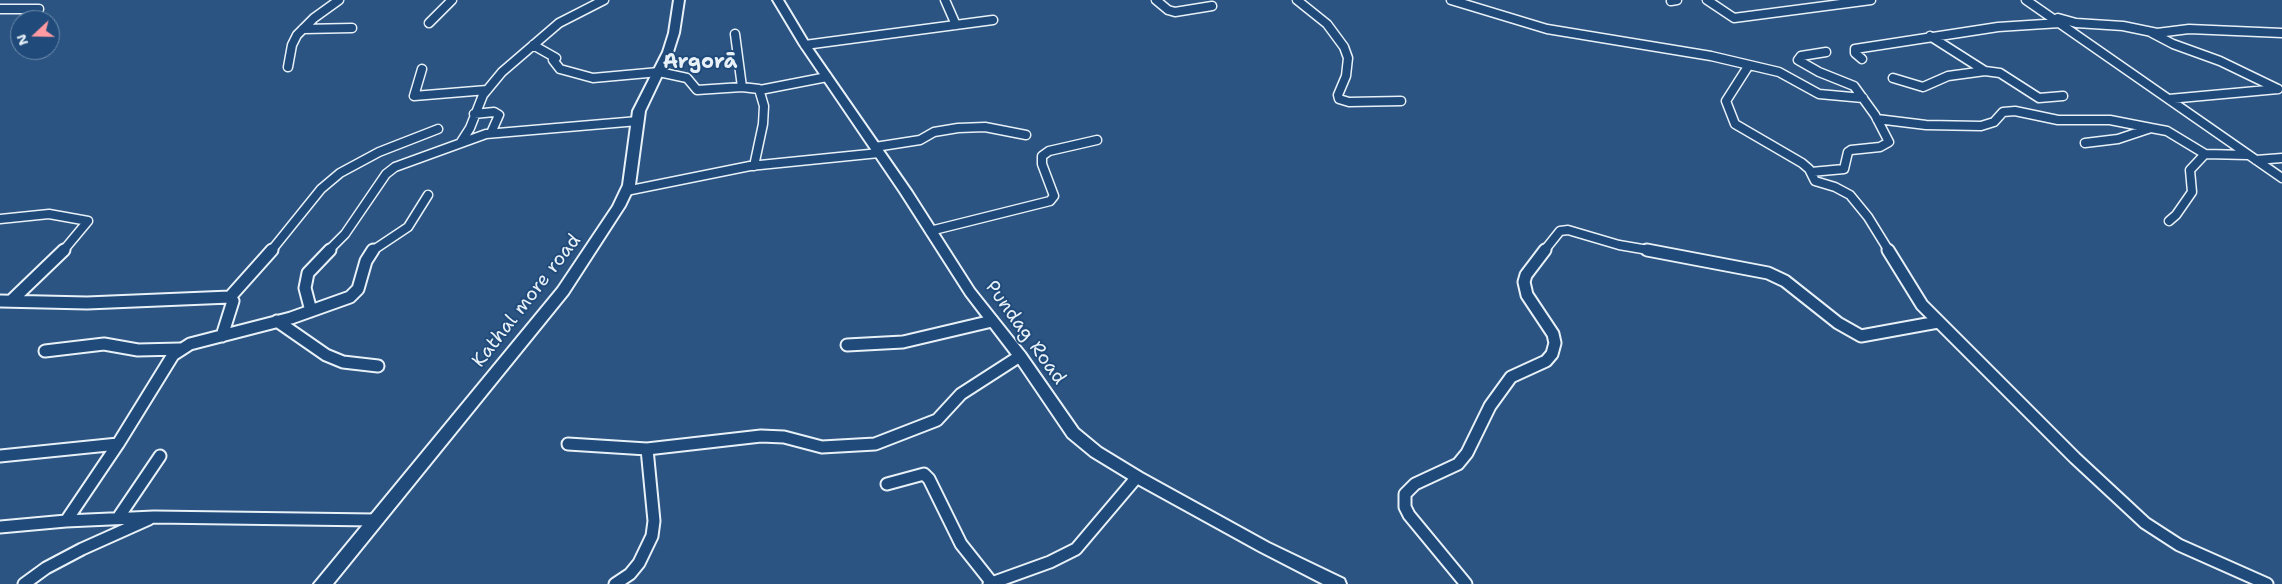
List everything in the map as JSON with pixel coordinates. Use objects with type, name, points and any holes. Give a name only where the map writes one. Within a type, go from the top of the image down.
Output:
[{"type":"main road","name":"Kathal more road","points":[[323,584],[562,291],[589,254],[626,191],[634,156],[638,121],[645,95],[659,72],[674,33],[680,0]]},
{"type":"street","points":[[288,67],[292,45],[303,29],[339,0]]},
{"type":"street","points":[[429,23],[452,0]]},
{"type":"street","points":[[462,142],[487,90],[502,72],[566,17],[604,0]]},
{"type":"street","name":"Pundag Road","points":[[778,0],[805,45],[930,231],[1073,433],[1096,452],[1137,477],[1264,547],[1338,584]]},
{"type":"street","points":[[945,0],[956,25]]},
{"type":"street","points":[[1156,0],[1173,12],[1212,6]]},
{"type":"street","points":[[1297,0],[1327,24],[1344,47],[1348,58],[1346,76],[1338,95],[1339,99],[1349,102],[1401,101]]},
{"type":"street","points":[[1451,0],[1547,29],[1692,53],[1786,74],[1819,94],[1864,98]]},
{"type":"street","points":[[1707,0],[1734,18],[1871,0]]},
{"type":"street","points":[[2026,0],[2282,178]]},
{"type":"street","points":[[0,9],[39,9]]},
{"type":"street","points":[[2047,15],[2076,23],[2123,26],[2150,32],[2173,44],[2220,61],[2280,89]]},
{"type":"street","points":[[805,45],[993,20]]},
{"type":"street","points":[[1862,59],[1855,53],[1855,49],[1998,27],[2060,22]]},
{"type":"street","points":[[303,29],[352,28]]},
{"type":"street","points":[[2150,32],[2189,29],[2282,33]]},
{"type":"street","points":[[735,34],[742,87]]},
{"type":"street","points":[[1930,36],[1984,72]]},
{"type":"street","points":[[533,45],[554,59],[560,69],[593,78],[659,72],[687,78],[697,90],[742,87],[755,87],[760,90],[827,77]]},
{"type":"street","points":[[1749,65],[1726,101],[1735,124],[1802,163],[1812,172],[1841,170],[1844,169],[1848,152],[1851,150],[1888,145],[1889,142],[1864,98],[1851,83],[1818,72],[1798,60],[1801,56],[1826,52]]},
{"type":"street","points":[[422,69],[414,96],[487,90]]},
{"type":"street","points":[[1893,78],[1923,87],[1948,76],[1984,72],[2000,73],[2039,98],[2063,96]]},
{"type":"street","points":[[2169,99],[2280,89]]},
{"type":"street","points":[[754,166],[763,124],[764,106],[760,90]]},
{"type":"street","points":[[1877,119],[1935,125],[1981,126],[1990,124],[2003,112],[2015,111],[2058,120],[2110,120],[2167,132],[2205,154],[2282,158]]},
{"type":"street","points":[[474,114],[494,112],[499,115],[491,133]]},
{"type":"street","points":[[311,311],[305,288],[308,273],[346,234],[363,205],[386,174],[405,162],[491,133],[638,121]]},
{"type":"street","points":[[230,297],[276,246],[321,189],[340,173],[379,152],[438,128]]},
{"type":"street","points":[[626,191],[754,166],[877,150],[920,140],[934,132],[958,128],[985,128],[1026,135]]},
{"type":"street","points":[[2085,143],[2118,139],[2151,128]]},
{"type":"street","points":[[930,231],[1050,202],[1054,196],[1042,164],[1042,156],[1049,151],[1098,140]]},
{"type":"street","points":[[2169,221],[2176,215],[2192,192],[2190,170],[2205,154]]},
{"type":"street","points":[[1812,172],[1810,176],[1815,181],[1844,191],[1856,202],[1886,244],[1915,296],[1938,322],[2075,458],[2145,522],[2172,541],[2267,584]]},
{"type":"street","points":[[66,521],[118,444],[168,362],[180,349],[190,344],[337,303],[355,294],[370,253],[383,241],[408,227],[428,195]]},
{"type":"street","points":[[0,219],[49,214],[88,221],[63,252],[12,300]]},
{"type":"street","points":[[1466,584],[1408,515],[1405,507],[1405,494],[1415,484],[1458,464],[1467,453],[1490,406],[1511,377],[1546,361],[1552,354],[1555,343],[1553,334],[1527,294],[1524,282],[1526,275],[1560,230],[1568,230],[1619,245],[1768,272],[1785,281],[1838,323],[1861,336],[1938,322]]},
{"type":"street","points":[[0,301],[87,303],[230,297]]},
{"type":"street","points":[[222,336],[232,308],[233,301],[230,297]]},
{"type":"street","points":[[277,321],[326,355],[343,362],[378,366]]},
{"type":"street","points":[[847,345],[903,342],[992,321]]},
{"type":"street","points":[[45,351],[104,344],[138,350],[180,349]]},
{"type":"street","points":[[568,444],[648,449],[754,436],[779,437],[822,448],[876,444],[937,420],[961,394],[1020,356]]},
{"type":"street","points":[[0,456],[118,444]]},
{"type":"street","points":[[615,584],[630,574],[646,552],[652,536],[654,521],[648,449]]},
{"type":"street","points":[[118,518],[160,456]]},
{"type":"street","points":[[887,484],[918,474],[924,474],[929,479],[961,544],[991,583],[1050,562],[1076,549],[1137,477]]},
{"type":"street","points":[[0,527],[66,521],[154,517],[374,520]]},
{"type":"street","points":[[24,584],[46,568],[82,549],[154,517]]},
{"type":"district","name":"Argorā","points":[[700,63]]}]
